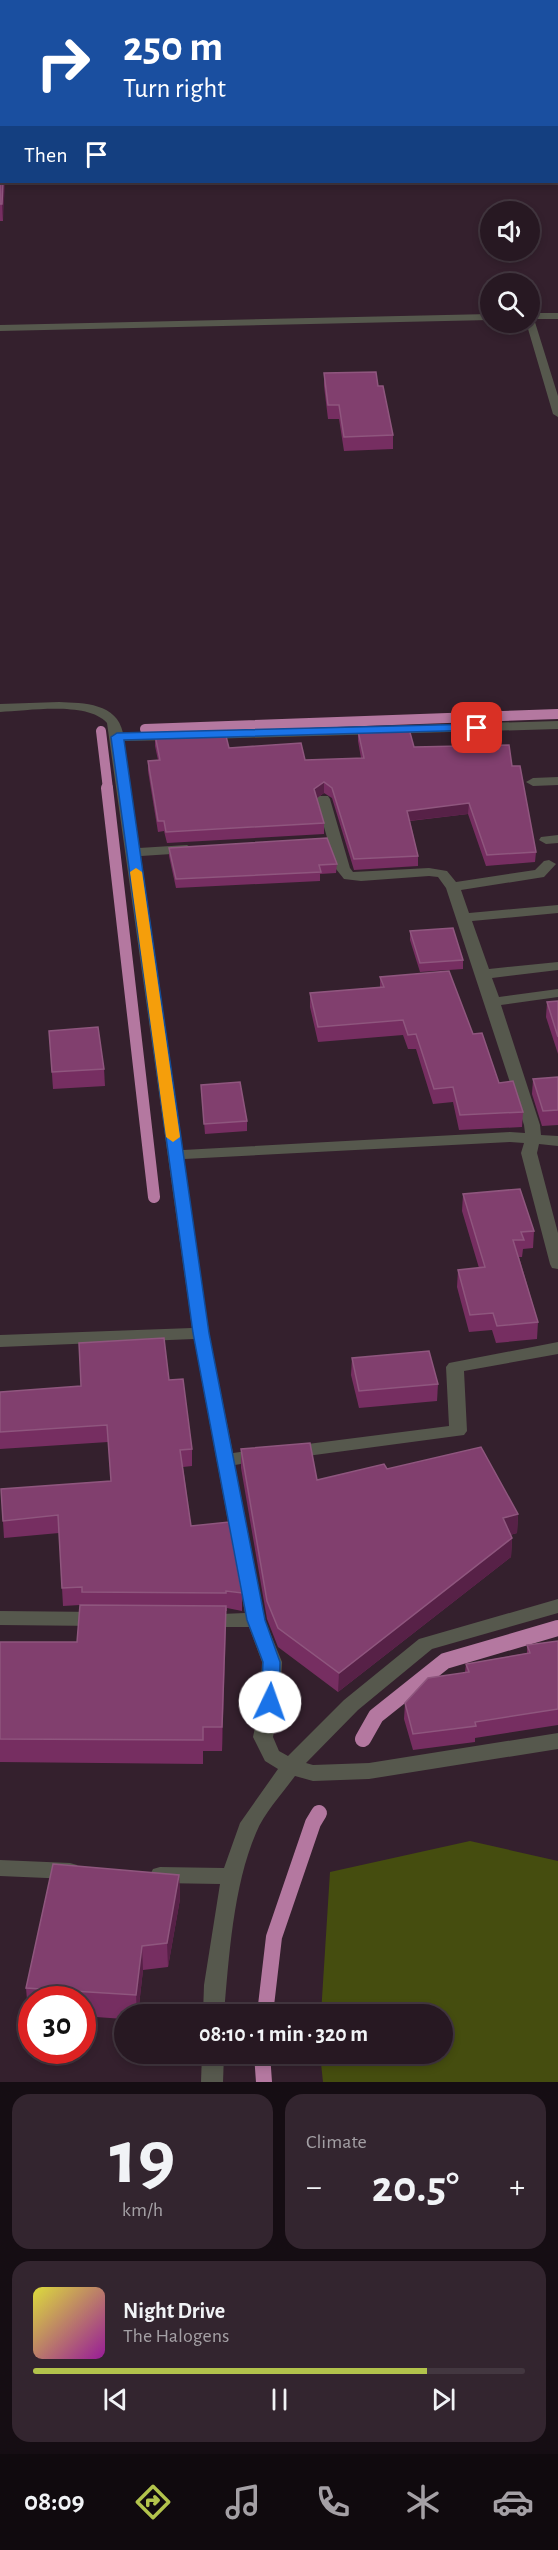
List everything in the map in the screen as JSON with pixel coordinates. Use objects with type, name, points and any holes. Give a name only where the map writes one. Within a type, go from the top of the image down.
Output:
[{"type":"street","points":[[540,317],[558,316]]},
{"type":"street","points":[[0,328],[480,317]]},
{"type":"street","points":[[534,333],[558,414]]},
{"type":"street","points":[[0,708],[82,706],[102,712],[112,719],[117,737],[201,1333],[256,1620],[272,1662],[270,1702],[264,1737],[273,1756],[290,1767],[313,1773],[369,1771],[558,1741]]},
{"type":"street","points":[[117,737],[558,725]]},
{"type":"street","points":[[533,782],[558,781]]},
{"type":"street","points":[[322,799],[328,840],[349,876],[361,878],[429,872],[442,874],[453,887],[494,1002],[533,1138],[529,1153],[558,1264]]},
{"type":"street","points":[[133,852],[204,848]]},
{"type":"street","points":[[453,887],[539,874],[549,864]]},
{"type":"street","points":[[463,918],[558,909]]},
{"type":"street","points":[[484,974],[558,966]]},
{"type":"street","points":[[494,1002],[558,993]]},
{"type":"street","points":[[176,1155],[533,1138],[558,1142]]},
{"type":"street","points":[[0,1341],[201,1333]]},
{"type":"street","points":[[225,1460],[458,1431],[455,1367],[558,1348]]},
{"type":"street","points":[[214,2004],[215,1985],[232,1876],[247,1829],[290,1767],[351,1705],[426,1644],[558,1606]]},
{"type":"street","points":[[0,1618],[116,1619]]},
{"type":"street","points":[[186,1620],[256,1620]]},
{"type":"street","points":[[0,1868],[93,1872]]},
{"type":"street","points":[[139,1874],[232,1876]]},
{"type":"street","points":[[212,2082],[213,2064]]},
{"type":"green space","points":[[470,1841],[558,1861],[558,2082],[323,2082],[321,2064],[453,2064],[453,2004],[322,2004],[330,1872]]},
{"type":"building","points":[[0,183],[3,183],[2,204],[0,204]]},
{"type":"building","points":[[376,372],[378,386],[383,386],[393,435],[344,437],[339,405],[328,405],[324,373]]},
{"type":"building","points":[[409,729],[414,747],[509,745],[512,766],[520,766],[536,852],[487,855],[469,803],[407,811],[418,856],[354,859],[332,788],[324,782],[314,789],[324,823],[166,832],[164,821],[158,821],[148,761],[160,760],[155,735],[225,732],[229,748],[301,743],[305,760],[364,758],[358,731]]},
{"type":"building","points":[[327,838],[337,864],[319,865],[321,872],[176,879],[169,848]]},
{"type":"building","points":[[453,928],[463,960],[420,963],[410,931]]},
{"type":"building","points":[[449,971],[473,1034],[482,1033],[499,1083],[513,1081],[523,1112],[460,1115],[453,1087],[434,1089],[416,1034],[408,1035],[403,1020],[318,1027],[310,993],[384,987],[380,977]]},
{"type":"building","points":[[558,1001],[558,1037],[547,1002]]},
{"type":"building","points":[[98,1027],[104,1069],[52,1072],[49,1031]]},
{"type":"building","points":[[558,1077],[558,1110],[543,1111],[533,1079]]},
{"type":"building","points":[[240,1082],[247,1121],[204,1124],[201,1085]]},
{"type":"building","points":[[520,1189],[534,1231],[521,1232],[524,1240],[513,1240],[538,1322],[497,1326],[493,1313],[470,1315],[458,1270],[485,1267],[463,1194]]},
{"type":"building","points":[[164,1338],[169,1380],[183,1379],[192,1449],[180,1450],[191,1526],[229,1522],[242,1593],[226,1591],[226,1593],[82,1592],[82,1587],[62,1588],[58,1515],[3,1521],[1,1489],[111,1481],[107,1425],[0,1432],[0,1392],[81,1386],[79,1343]]},
{"type":"building","points":[[429,1351],[438,1384],[359,1391],[352,1358]]},
{"type":"building","points":[[310,1443],[317,1480],[384,1464],[387,1469],[481,1447],[518,1514],[503,1518],[512,1538],[339,1673],[278,1628],[267,1601],[241,1449]]},
{"type":"building","points":[[80,1605],[226,1606],[222,1727],[203,1727],[203,1740],[0,1739],[0,1642],[77,1642]]},
{"type":"building","points":[[558,1641],[558,1709],[475,1722],[476,1726],[413,1734],[405,1703],[428,1678],[469,1672],[466,1664],[530,1653],[527,1645]]},
{"type":"building","points":[[53,1864],[179,1875],[167,1943],[142,1946],[136,1995],[96,1992],[96,1986],[26,1986]]},
{"type":"waterway","points":[[145,729],[558,714]]},
{"type":"waterway","points":[[101,731],[108,789]]},
{"type":"waterway","points":[[107,788],[154,1197]]},
{"type":"waterway","points":[[363,1739],[376,1716],[445,1661],[558,1628]]},
{"type":"waterway","points":[[266,2004],[274,1937],[313,1823],[319,1813]]},
{"type":"waterway","points":[[263,2064],[264,2082]]},
{"type":"slow traffic","points":[[136,872],[173,1137]]},
{"type":"route","points":[[270,1702],[272,1662],[256,1620],[201,1333],[117,737],[477,728]]}]
